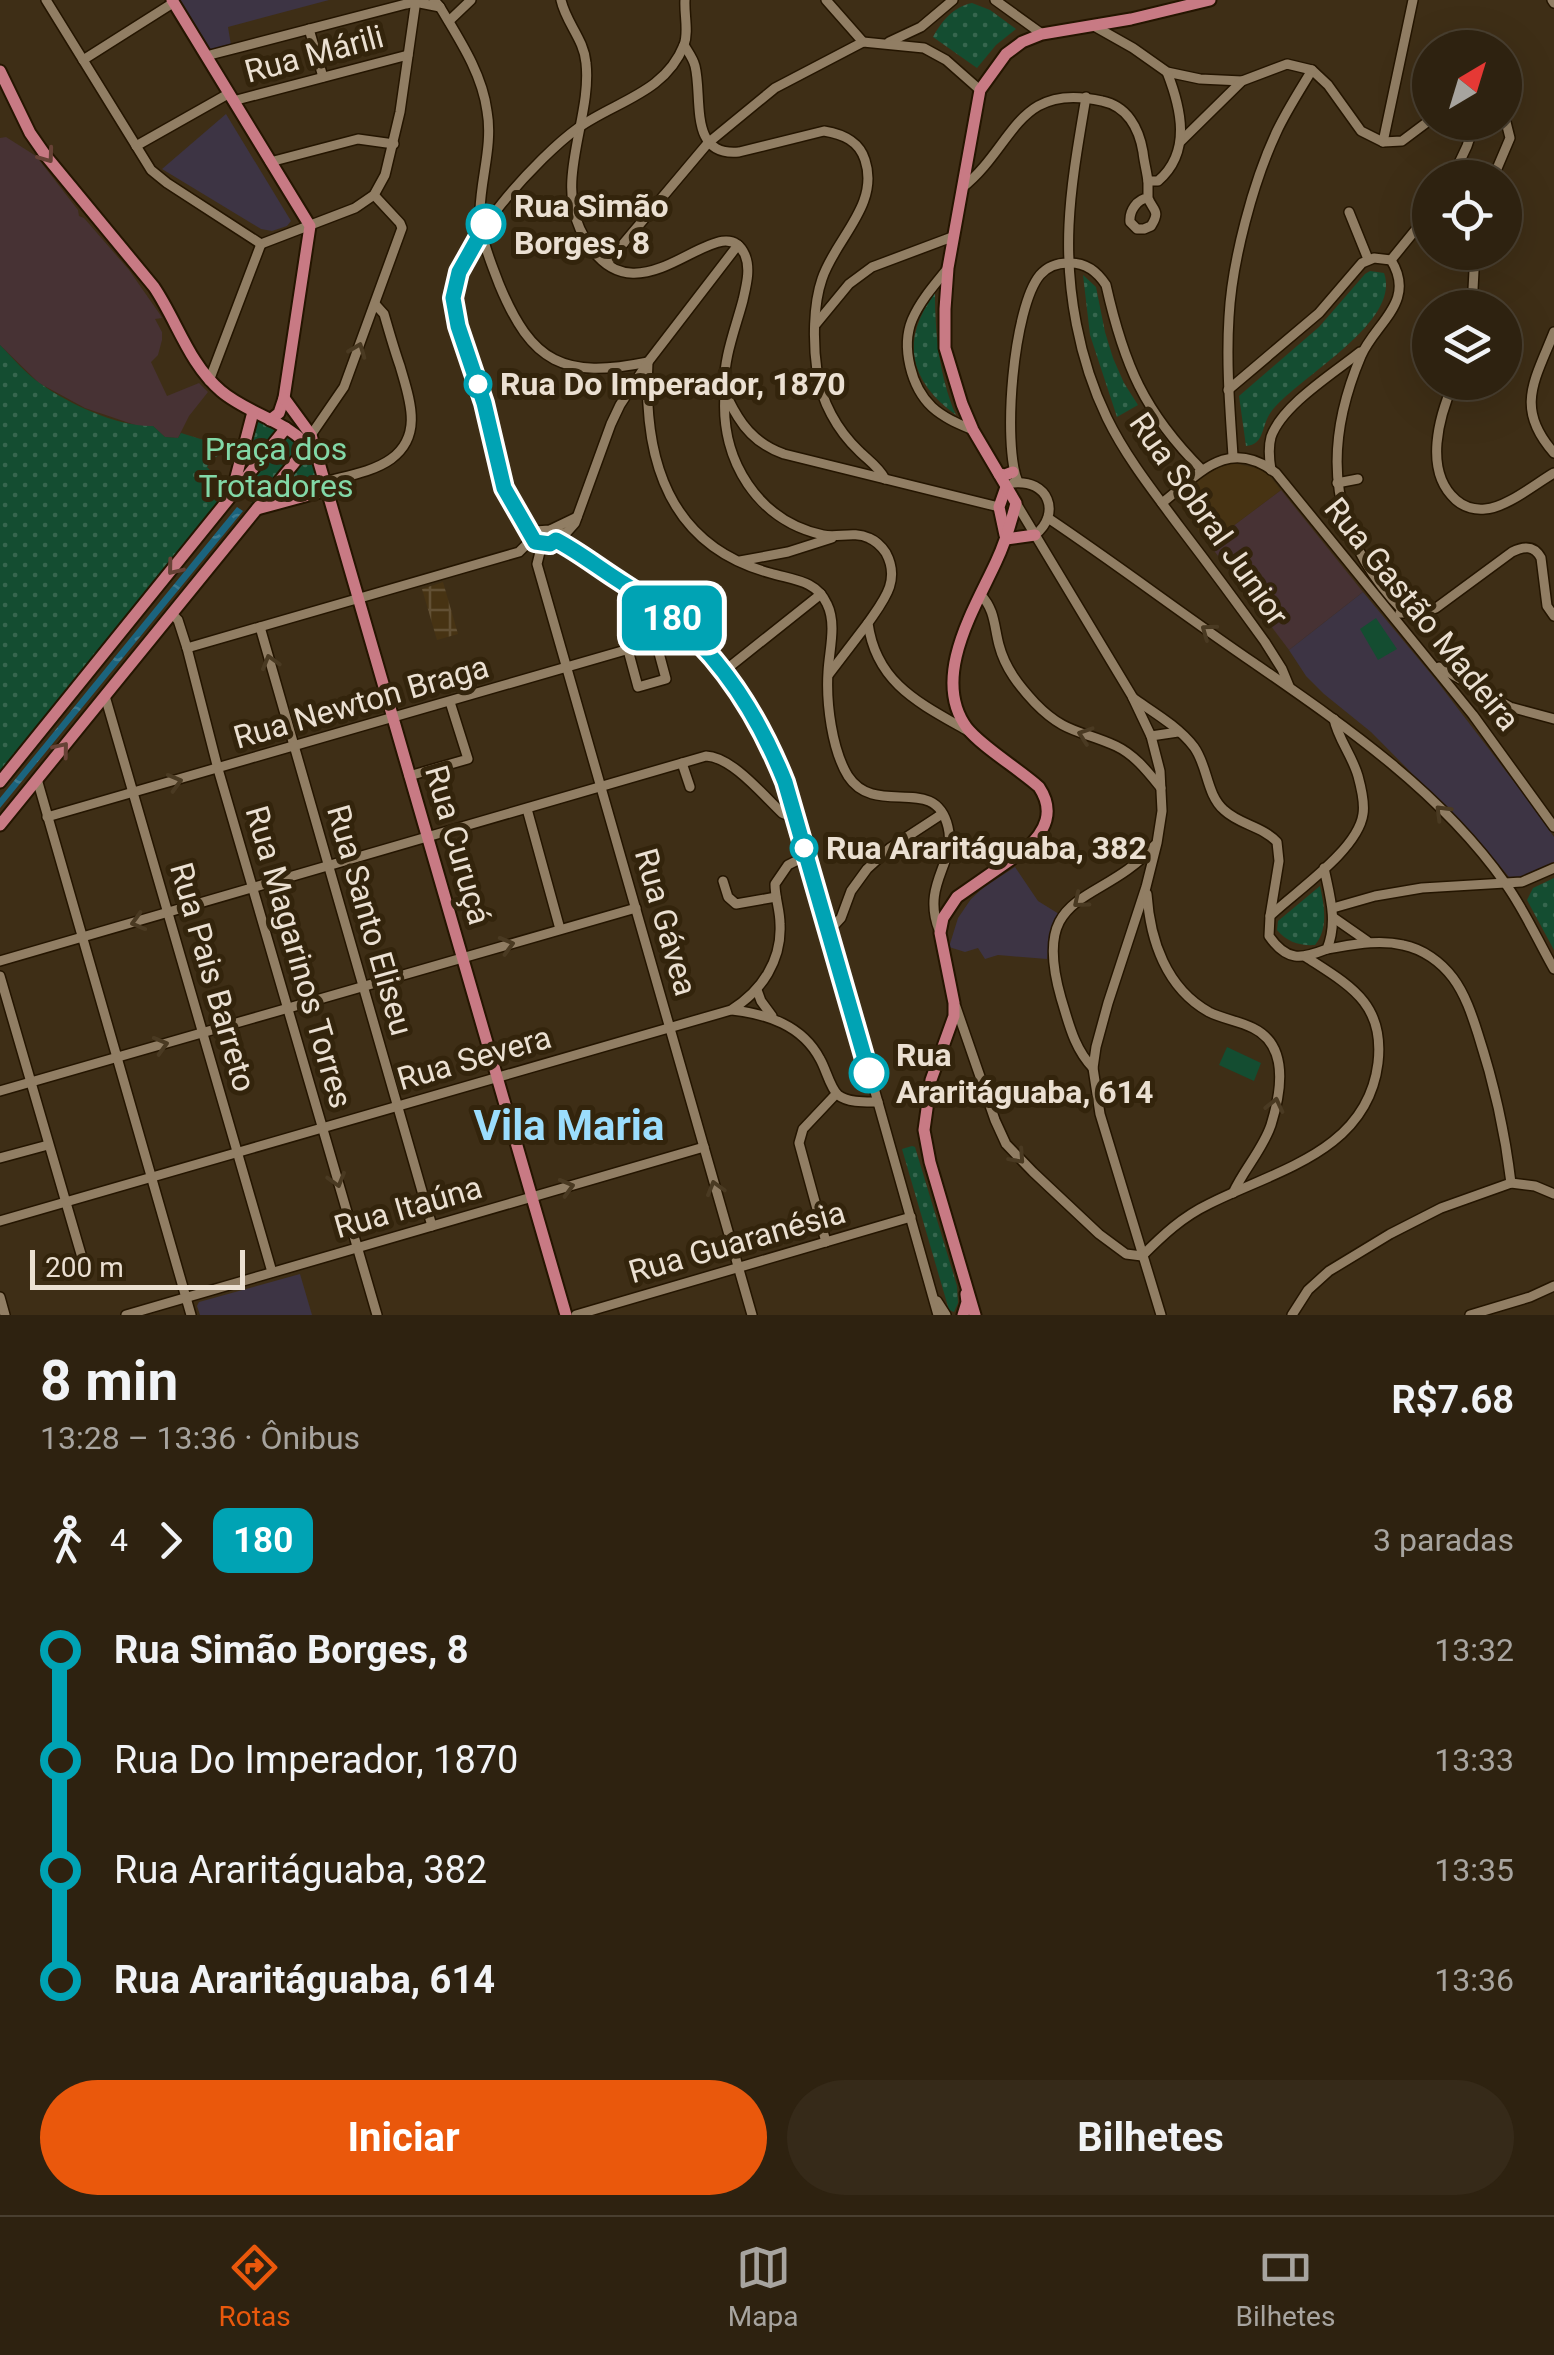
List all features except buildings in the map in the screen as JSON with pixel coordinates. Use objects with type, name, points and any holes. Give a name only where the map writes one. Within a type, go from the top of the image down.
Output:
[{"type":"main road","points":[[972,1313],[966,1302],[965,1280],[924,1130],[931,1080],[952,1026],[954,1004],[940,932],[943,918],[957,897],[1026,849],[1042,832],[1047,821],[1047,802],[1039,787],[970,732],[960,716],[953,675],[961,638],[1006,540],[1016,504],[1012,480],[999,474],[973,430],[945,348],[944,309],[952,236],[980,90],[1006,54],[1042,34],[1210,0]]},
{"type":"main road","points":[[172,1],[310,226],[284,398],[281,410],[270,420]]},
{"type":"main road","points":[[0,71],[38,145],[154,287],[199,367],[225,394],[310,440],[0,824]]},
{"type":"main road","name":"Rua Curuçá","points":[[284,398],[318,458],[566,1315]]},
{"type":"main road","points":[[253,412],[235,481],[236,492],[257,510]]},
{"type":"main road","points":[[0,782],[286,428]]},
{"type":"main road","points":[[1006,540],[999,507],[1012,480]]},
{"type":"main road","points":[[257,510],[325,486]]},
{"type":"main road","points":[[1006,540],[1035,535]]},
{"type":"street","points":[[46,0],[156,176],[261,244]]},
{"type":"street","points":[[449,21],[471,0]]},
{"type":"street","points":[[561,0],[586,59],[582,126],[575,160],[576,219],[592,248],[623,272],[637,274],[664,267],[724,240],[738,245],[748,262],[747,283],[728,361],[724,414],[728,440],[743,476],[762,504],[785,522],[834,537]]},
{"type":"street","points":[[685,0],[684,45],[670,68],[656,84],[555,146],[516,186],[482,230],[454,287],[454,312],[484,403],[504,488],[535,542],[567,532],[575,523],[611,424],[648,362],[738,245]]},
{"type":"street","points":[[826,0],[862,42]]},
{"type":"street","points":[[887,43],[921,27],[953,0]]},
{"type":"street","points":[[996,0],[1042,34]]},
{"type":"street","points":[[1383,142],[1413,0]]},
{"type":"street","points":[[83,60],[172,1]]},
{"type":"street","points":[[206,56],[415,1],[437,3],[471,61],[486,102],[488,147],[480,209],[482,230],[489,258],[518,323],[532,342],[561,363],[593,370],[648,362]]},
{"type":"street","points":[[210,380],[261,244],[355,208],[374,195],[386,175],[415,1]]},
{"type":"street","points":[[1121,21],[1133,48]]},
{"type":"street","points":[[1094,26],[1167,72],[1200,79],[1242,81],[1287,64],[1312,70],[1328,85],[1361,131],[1383,142],[1402,141],[1412,134]]},
{"type":"street","points":[[921,27],[924,48]]},
{"type":"street","points":[[309,29],[322,77]]},
{"type":"street","points":[[607,263],[708,144],[775,88],[862,42],[924,48],[946,60],[980,90]]},
{"type":"street","points":[[684,45],[695,65],[702,128],[708,144],[726,152],[739,152],[824,131],[835,132],[862,151],[868,172],[866,198],[822,280],[816,324],[817,372],[830,413],[852,445],[885,478]]},
{"type":"street","name":"Rua Márili","points":[[136,146],[231,97],[408,55]]},
{"type":"street","points":[[1162,503],[1202,470],[1234,456],[1228,390],[1229,315],[1244,232],[1276,134],[1312,70]]},
{"type":"street","points":[[1167,72],[1179,104],[1181,141]]},
{"type":"street","points":[[1148,181],[1158,181],[1166,175],[1181,141],[1242,81]]},
{"type":"street","points":[[962,188],[1032,109],[1054,98],[1086,97],[1111,102],[1124,112],[1140,138],[1148,198]]},
{"type":"street","name":"Rua Sobral Junior","points":[[1086,97],[1070,209],[1069,263],[1075,318],[1089,372],[1122,446],[1265,642],[1289,686],[1370,745],[1474,844],[1507,884],[1554,969]]},
{"type":"street","points":[[270,162],[358,139],[394,144]]},
{"type":"street","points":[[555,146],[565,148],[575,160]]},
{"type":"street","points":[[483,187],[496,212]]},
{"type":"street","points":[[310,440],[344,387],[402,226],[374,195]]},
{"type":"street","points":[[1349,212],[1368,259]]},
{"type":"street","points":[[1392,260],[1412,235]]},
{"type":"street","points":[[816,324],[864,272],[952,236]]},
{"type":"street","points":[[472,247],[489,258]]},
{"type":"street","points":[[1228,390],[1319,312],[1368,259],[1392,260]]},
{"type":"street","points":[[1272,470],[1269,448],[1282,418],[1363,350],[1388,316],[1400,290],[1399,273],[1392,260]]},
{"type":"street","points":[[1035,535],[1042,529],[1050,508],[1044,493],[1034,484],[1012,480],[1014,376],[1022,320],[1031,290],[1039,276],[1053,266],[1083,264],[1102,279],[1117,336],[1137,384],[1161,424],[1202,470]]},
{"type":"street","points":[[948,268],[912,319],[910,361],[918,388],[931,406],[973,430]]},
{"type":"street","points":[[325,486],[381,465],[401,450],[410,434],[409,397],[384,314],[375,304]]},
{"type":"street","points":[[1554,332],[1531,394],[1535,427],[1554,453]]},
{"type":"street","points":[[1363,350],[1338,431],[1337,483],[1341,506],[1362,558],[1404,612]]},
{"type":"street","points":[[648,362],[648,422],[657,468],[675,506],[708,542],[738,561],[802,581],[821,594],[831,616],[828,700],[832,725],[839,754],[852,781],[880,797],[918,796],[942,814],[949,828],[949,844],[932,906],[940,932]]},
{"type":"street","points":[[726,392],[746,429],[784,454],[999,507]]},
{"type":"street","points":[[1447,400],[1437,447],[1439,470],[1452,496],[1471,508],[1493,508],[1554,473]]},
{"type":"street","name":"Rua Gastão Madeira","points":[[1234,456],[1272,470],[1283,481],[1432,663],[1554,826]]},
{"type":"street","points":[[1337,483],[1358,479]]},
{"type":"street","points":[[1016,504],[1132,696],[1156,752],[1162,790],[1157,843],[1147,886],[1108,1003],[1094,1068],[1100,1114],[1161,1315]]},
{"type":"street","points":[[521,516],[663,610],[688,632],[743,698],[775,756],[829,930],[938,1315]]},
{"type":"street","points":[[1048,518],[1289,686]]},
{"type":"street","points":[[738,561],[851,534],[869,538],[883,549],[890,564],[889,590],[828,676]]},
{"type":"street","points":[[519,552],[532,536]]},
{"type":"street","points":[[187,648],[519,552],[528,554],[536,563],[550,536]]},
{"type":"street","points":[[1345,558],[1356,546]]},
{"type":"street","points":[[1392,615],[1436,608],[1512,552],[1528,547],[1541,558],[1547,606],[1554,616]]},
{"type":"street","points":[[1354,569],[1362,558]]},
{"type":"street","name":"Rua Gávea","points":[[536,563],[752,1315]]},
{"type":"street","points":[[723,672],[821,594]]},
{"type":"street","points":[[981,595],[992,610],[999,645],[1014,679],[1034,701],[1066,728],[1116,746],[1135,759],[1162,790]]},
{"type":"street","name":"Rua Magarinos Torres","points":[[172,614],[178,620],[187,648],[218,769],[376,1315]]},
{"type":"street","points":[[868,623],[875,654],[886,674],[926,706],[970,732]]},
{"type":"street","name":"Rua Santo Eliseu","points":[[260,626],[432,1226]]},
{"type":"street","name":"Rua Newton Braga","points":[[47,817],[688,632]]},
{"type":"street","points":[[628,650],[638,686],[666,678],[656,642]]},
{"type":"street","points":[[1432,663],[1510,707],[1554,719]]},
{"type":"street","points":[[1451,688],[1469,684]]},
{"type":"street","name":"Rua Pais Barreto","points":[[105,696],[272,1272]]},
{"type":"street","points":[[1132,696],[1178,732],[1198,755],[1219,805],[1277,842],[1280,861],[1268,934],[1277,946],[1290,955],[1306,957],[1352,987],[1366,1002],[1372,1013],[1379,1054],[1366,1104],[1324,1148],[1277,1175],[1233,1192],[1184,1218],[1142,1256]]},
{"type":"street","points":[[409,776],[468,759],[450,702]]},
{"type":"street","points":[[1270,916],[1324,868],[1360,825],[1364,805],[1359,779],[1336,732],[1334,719]]},
{"type":"street","points":[[1152,736],[1178,732]]},
{"type":"street","points":[[1135,759],[1156,752]]},
{"type":"street","points":[[0,961],[706,756],[721,758],[786,815],[794,814]]},
{"type":"street","points":[[682,763],[690,787]]},
{"type":"street","points":[[37,779],[191,1315]]},
{"type":"street","points":[[527,809],[560,929]]},
{"type":"street","points":[[829,930],[842,918],[851,891],[867,869],[890,848],[942,814]]},
{"type":"street","points":[[1094,1068],[1078,1050],[1070,1029],[1054,974],[1053,942],[1060,922],[1074,903],[1132,868],[1157,843]]},
{"type":"street","points":[[731,1010],[757,990],[767,976],[779,945],[781,927],[776,884],[782,871],[806,856]]},
{"type":"street","points":[[1132,868],[1142,874],[1147,886],[1153,934],[1163,964],[1179,987],[1210,1012],[1257,1030],[1278,1056],[1279,1092],[1270,1129],[1233,1192]]},
{"type":"street","points":[[1324,868],[1334,913],[1334,929],[1327,948]]},
{"type":"street","points":[[1334,913],[1374,896],[1422,888],[1507,884],[1554,868]]},
{"type":"street","points":[[724,881],[728,897],[736,904],[776,897]]},
{"type":"street","points":[[1273,894],[1284,903]]},
{"type":"street","points":[[0,1091],[636,908]]},
{"type":"street","points":[[1334,913],[1370,942]]},
{"type":"street","points":[[1131,933],[1146,929],[1153,934]]},
{"type":"street","points":[[1306,957],[1327,948],[1370,942],[1401,944],[1439,962],[1456,981],[1475,1023],[1496,1095],[1511,1183]]},
{"type":"street","points":[[0,976],[82,1262]]},
{"type":"street","points":[[757,990],[774,1018],[811,1045],[836,1094],[878,1102]]},
{"type":"street","points":[[954,1004],[1006,1144],[1099,1234],[1126,1254],[1142,1256]]},
{"type":"street","points":[[731,1010],[774,1018]]},
{"type":"street","name":"Rua Severa","points":[[0,1220],[731,1010]]},
{"type":"street","points":[[826,1242],[799,1143],[804,1129],[836,1094]]},
{"type":"street","points":[[0,1158],[48,1145]]},
{"type":"street","name":"Rua Itaúna","points":[[126,1315],[704,1148]]},
{"type":"street","points":[[1292,1315],[1308,1290],[1329,1271],[1441,1208],[1511,1183],[1535,1186],[1554,1194]]},
{"type":"street","name":"Rua Guaranésia","points":[[576,1315],[912,1218]]},
{"type":"street","points":[[1470,1315],[1554,1286]]},
{"type":"street","points":[[0,1297],[5,1315]]},
{"type":"street","points":[[935,1298],[946,1315]]},
{"type":"shaded area","points":[[178,0],[329,0],[228,27],[231,45],[209,51]]},
{"type":"shaded area","points":[[226,114],[291,221],[287,226],[272,231],[261,229],[162,169]]},
{"type":"shaded area","points":[[6,137],[36,156],[79,216],[129,270],[159,313],[162,318],[155,319],[162,340],[158,355],[151,362],[167,396],[199,383],[208,392],[178,438],[165,437],[153,426],[141,427],[85,408],[39,383],[0,345],[0,138]]},
{"type":"shaded area","points":[[1233,463],[1260,469],[1281,490],[1209,544],[1181,507],[1182,502],[1202,476]]},
{"type":"shaded area","points":[[1281,490],[1363,592],[1289,650],[1209,544]]},
{"type":"shaded area","points":[[443,582],[458,634],[437,640],[422,589]]},
{"type":"shaded area","points":[[1363,592],[1528,800],[1554,837],[1554,863],[1530,875],[1509,877],[1479,841],[1371,732],[1306,676],[1289,650]]},
{"type":"shaded area","points":[[1015,867],[1038,901],[1059,914],[1050,934],[1047,959],[998,955],[985,959],[978,948],[965,952],[949,947],[958,918],[971,899]]},
{"type":"shaded area","points":[[300,1274],[312,1315],[200,1315],[199,1302]]},
{"type":"green space","points":[[972,3],[990,10],[1016,29],[977,68],[933,37],[949,16]]},
{"type":"green space","points":[[1370,271],[1384,273],[1385,292],[1377,311],[1344,348],[1284,398],[1271,412],[1257,442],[1246,446],[1239,396],[1319,327]]},
{"type":"green space","points":[[1083,275],[1096,287],[1113,358],[1138,405],[1117,417],[1090,335]]},
{"type":"green space","points":[[935,293],[939,354],[956,415],[928,388],[915,359],[917,327]]},
{"type":"green space","points":[[0,345],[35,380],[80,406],[125,423],[153,426],[165,437],[178,438],[181,433],[209,440],[227,450],[207,467],[230,492],[0,774]]},
{"type":"green space","name":"Praça dos Trotadores","points":[[255,415],[283,429],[314,458],[322,488],[255,505],[240,492],[238,484]]},
{"type":"green space","points":[[1376,618],[1397,649],[1378,660],[1360,629]]},
{"type":"green space","points":[[1554,878],[1554,950],[1527,900],[1533,888]]},
{"type":"green space","points":[[1320,886],[1324,917],[1315,945],[1289,940],[1277,930],[1278,921]]},
{"type":"green space","points":[[1227,1047],[1261,1063],[1254,1081],[1219,1065]]},
{"type":"green space","points":[[912,1146],[957,1286],[954,1312],[949,1310],[902,1149]]},
{"type":"water","points":[[237,507],[243,511],[0,808],[0,798]]},
{"type":"bus line","name":"180","points":[[486,224],[459,272],[453,298],[504,488],[535,542],[550,544],[556,540],[569,547],[663,610],[688,632],[723,672],[758,722],[785,782],[869,1073]]},
{"type":"place","name":"Rua Simão Borges, 8","points":[[486,224]]},
{"type":"place","name":"Rua Do Imperador, 1870","points":[[478,384]]},
{"type":"place","name":"Rua Araritáguaba, 382","points":[[804,848]]},
{"type":"place","name":"Rua Araritáguaba, 614","points":[[869,1073]]},
{"type":"district","name":"Vila Maria","points":[[569,1125]]}]
